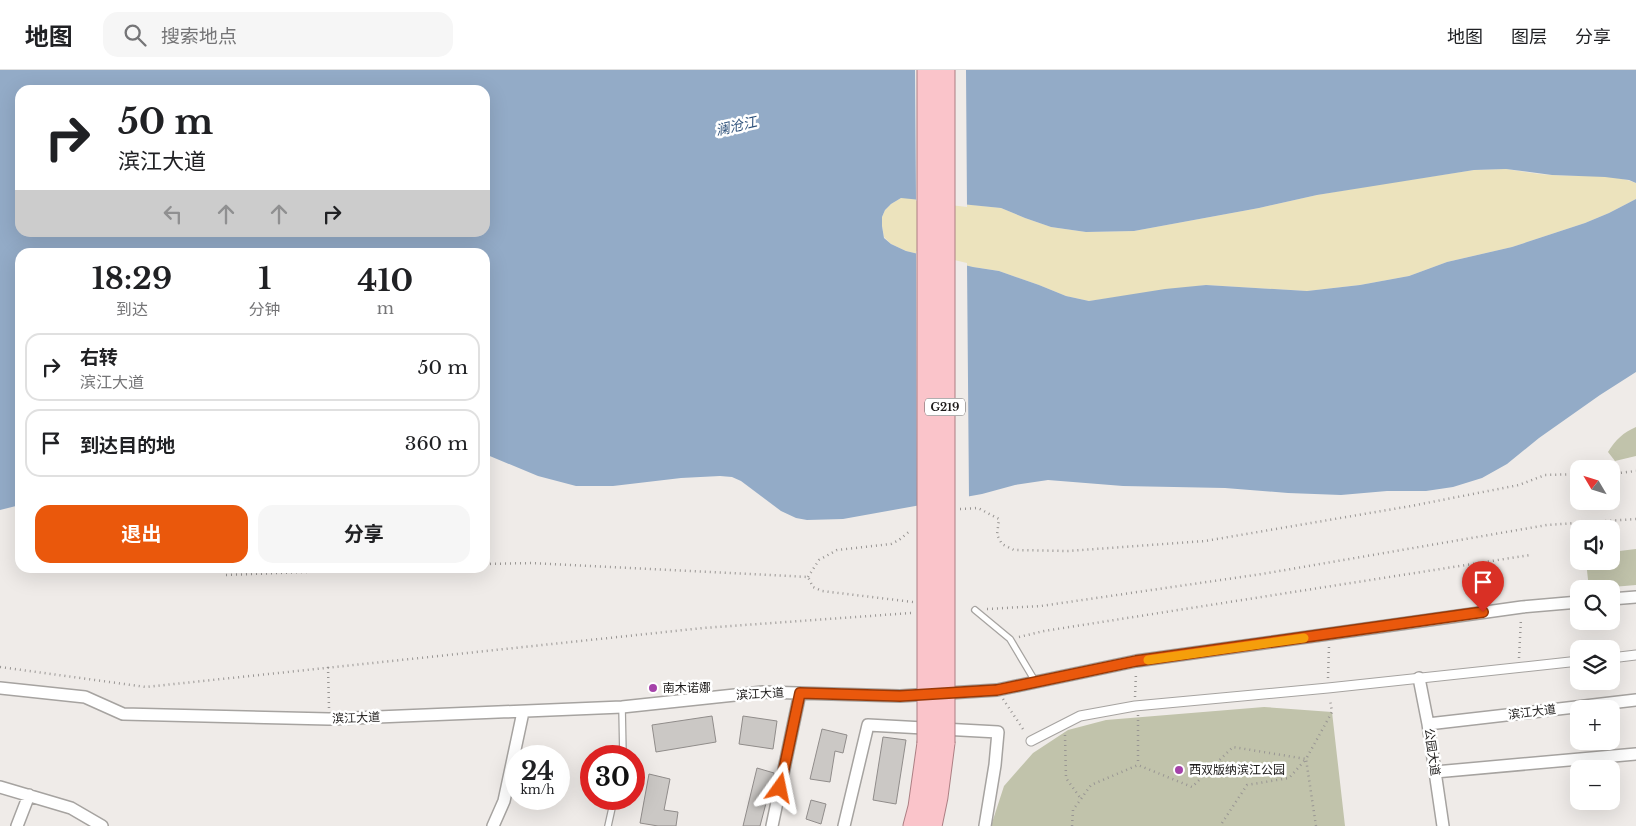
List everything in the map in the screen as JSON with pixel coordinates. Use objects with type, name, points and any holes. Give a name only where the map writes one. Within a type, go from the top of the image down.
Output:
[{"type":"highway","name":"G219","points":[[928,70],[938,797],[932,826]]},
{"type":"highway","name":"G219","points":[[913,826],[936,743],[945,70]]},
{"type":"street","points":[[1620,598],[1636,597]]},
{"type":"street","name":"滨江大道","points":[[0,688],[85,697],[123,714],[329,719],[622,707],[763,692],[900,696],[997,690],[1136,661],[1522,607],[1570,603]]},
{"type":"street","points":[[1620,657],[1636,655]]},
{"type":"street","points":[[1031,742],[1080,716],[1135,706],[1570,662]]},
{"type":"street","name":"公园大道","points":[[1419,678],[1428,724],[1443,826]]},
{"type":"street","points":[[772,826],[800,693]]},
{"type":"street","name":"滨江大道","points":[[1428,724],[1636,700]]},
{"type":"street","points":[[493,826],[504,801],[523,712]]},
{"type":"street","points":[[844,826],[868,725],[998,732],[995,766],[985,826]]},
{"type":"street","points":[[1435,772],[1636,754]]},
{"type":"street","points":[[0,787],[71,808],[102,826]]},
{"type":"street","points":[[18,826],[29,795]]},
{"type":"lane","points":[[975,610],[1010,639],[1035,681]]},
{"type":"lane","points":[[622,707],[623,745]]},
{"type":"lane","points":[[608,826],[612,810]]},
{"type":"path","points":[[1620,473],[1636,471]]},
{"type":"path","points":[[954,509],[978,508],[999,519],[997,534],[1002,544],[1014,550],[1068,551],[1206,541],[1438,501],[1519,485],[1545,475],[1570,474]]},
{"type":"path","points":[[975,610],[1041,606],[1252,576],[1547,525],[1636,519]]},
{"type":"path","points":[[808,578],[819,560],[837,550],[890,544],[899,540],[912,529]]},
{"type":"path","points":[[1010,639],[1054,630],[1530,555]]},
{"type":"path","points":[[490,564],[532,563],[808,578]]},
{"type":"path","points":[[226,575],[279,573]]},
{"type":"path","points":[[808,578],[813,587],[822,591],[918,603]]},
{"type":"path","points":[[1519,668],[1522,607]]},
{"type":"path","points":[[0,667],[146,687],[703,628],[915,613]]},
{"type":"path","points":[[1220,826],[1247,785],[1289,778],[1306,759],[1332,712],[1328,688],[1329,635]]},
{"type":"path","points":[[1136,661],[1135,706],[1139,717],[1138,765]]},
{"type":"path","points":[[328,667],[329,719]]},
{"type":"path","points":[[997,690],[1031,742]]},
{"type":"path","points":[[1065,724],[1066,778],[1081,799]]},
{"type":"path","points":[[1072,826],[1073,810],[1091,785],[1138,765],[1192,787],[1234,747],[1306,759]]},
{"type":"path","points":[[1306,759],[1316,826]]},
{"type":"green space","points":[[1636,427],[1636,456],[1614,460],[1608,452],[1614,443]]},
{"type":"green space","points":[[1636,549],[1636,585],[1620,586],[1620,580],[1588,580],[1587,570],[1620,570],[1620,551]]},
{"type":"green space","name":"西双版纳滨江公园","points":[[1264,707],[1332,712],[1345,826],[991,826],[1004,786],[1033,753],[1068,730],[1106,720]]},
{"type":"sand","points":[[1506,169],[1546,175],[1606,177],[1626,180],[1636,183],[1636,199],[1585,223],[1512,247],[1447,262],[1409,276],[1360,285],[1307,291],[1206,285],[1089,301],[1066,296],[999,271],[973,267],[906,251],[891,244],[884,237],[882,226],[882,217],[885,210],[901,198],[908,198],[1001,208],[1051,227],[1086,232],[1134,231],[1375,185],[1474,170]]},
{"type":"water","name":"澜沧江","points":[[0,70],[1636,70],[1636,183],[1629,180],[1605,177],[1552,175],[1506,169],[1474,170],[1317,195],[1259,208],[1134,231],[1086,232],[1051,227],[1001,208],[901,198],[885,210],[882,217],[884,238],[891,244],[906,251],[973,267],[999,271],[1066,296],[1089,301],[1165,289],[1206,285],[1307,291],[1360,285],[1409,276],[1447,262],[1512,247],[1585,223],[1636,199],[1636,372],[1539,438],[1507,464],[1482,478],[1453,487],[1426,491],[1387,491],[1341,495],[1225,488],[1123,486],[1048,480],[843,519],[807,520],[796,518],[781,511],[741,481],[732,477],[681,478],[613,486],[576,486],[538,476],[490,456],[490,248],[15,248],[15,506],[0,510]]},
{"type":"pier","points":[[915,70],[966,70],[967,207],[916,201]]},
{"type":"pier","points":[[916,251],[967,263],[969,499],[917,508]]},
{"type":"building","points":[[712,716],[716,742],[656,752],[652,725]]},
{"type":"building","points":[[743,716],[777,721],[773,749],[739,744]]},
{"type":"building","points":[[822,729],[847,735],[843,753],[835,751],[830,782],[810,779]]},
{"type":"building","points":[[883,737],[906,740],[896,804],[873,800]]},
{"type":"building","points":[[757,768],[774,773],[760,826],[743,826]]},
{"type":"building","points":[[649,774],[670,779],[664,810],[678,812],[676,826],[640,823],[642,810],[645,810],[645,796]]},
{"type":"building","points":[[811,800],[826,804],[821,824],[806,819]]},
{"type":"slow traffic","points":[[1148,660],[1304,638]]},
{"type":"place","name":"南木诺娜","points":[[653,688]]},
{"type":"place","name":"西双版纳滨江公园","points":[[1179,770]]},
{"type":"route","points":[[780,788],[800,693],[900,696],[997,690],[1136,661],[1310,638],[1483,612]]}]
